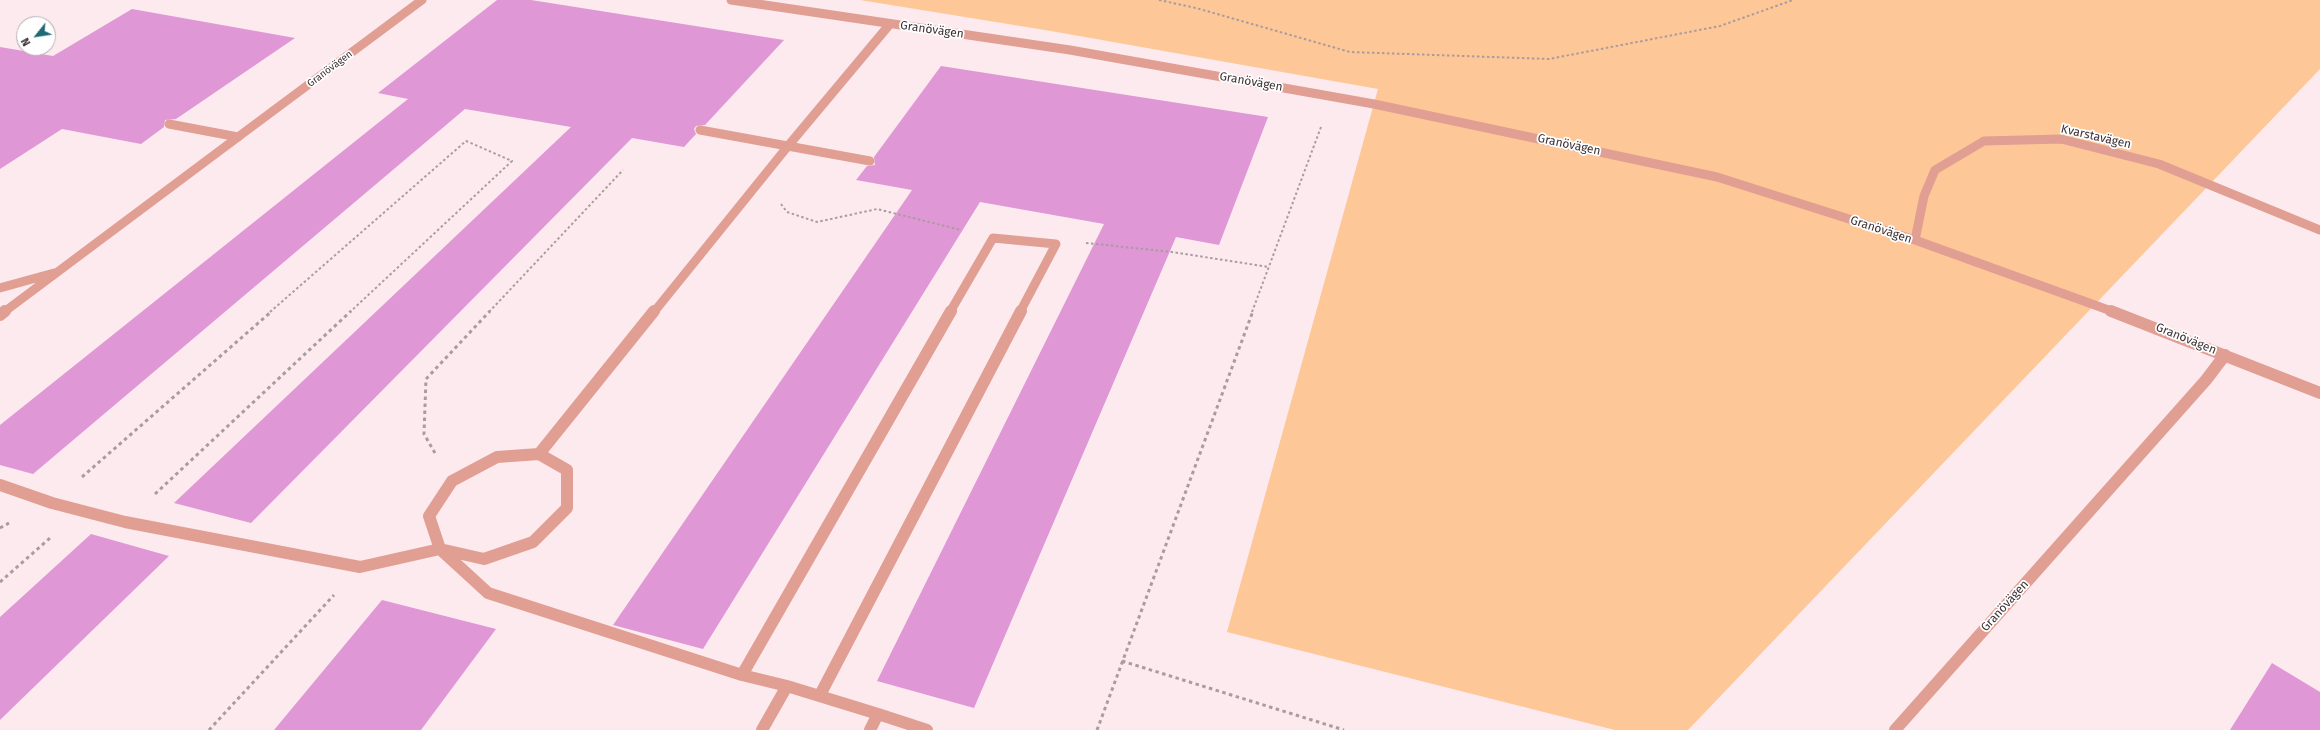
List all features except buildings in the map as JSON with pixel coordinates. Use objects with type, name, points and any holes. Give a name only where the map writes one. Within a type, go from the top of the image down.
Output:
[{"type":"street","name":"Granövägen","points":[[0,316],[422,0]]},
{"type":"street","name":"Granövägen","points":[[731,0],[1070,50],[1374,104],[1717,177],[1915,240],[2155,327],[2320,393]]},
{"type":"street","name":"Granövägen","points":[[539,454],[761,179],[890,24]]},
{"type":"street","points":[[169,124],[238,137]]},
{"type":"street","points":[[700,130],[870,161]]},
{"type":"street","name":"Kvarstavägen","points":[[1915,240],[1924,196],[1935,170],[1984,141],[2061,139],[2159,164],[2320,230]]},
{"type":"street","points":[[742,676],[993,238],[1056,244],[820,696]]},
{"type":"street","points":[[0,288],[61,271]]},
{"type":"street","name":"Granövägen","points":[[1895,730],[2206,380],[2225,355]]},
{"type":"street","points":[[0,485],[52,503],[125,522],[360,567],[440,549],[484,559],[533,542],[567,508],[567,470],[539,454],[497,457],[452,481],[429,516],[440,549],[488,593],[742,676],[786,686],[927,730]]},
{"type":"street","points":[[762,730],[786,686]]},
{"type":"street","points":[[870,730],[878,714]]},
{"type":"path","points":[[1159,0],[1196,8],[1350,52],[1549,59],[1720,26],[1792,0]]},
{"type":"path","points":[[1097,730],[1321,127]]},
{"type":"path","points":[[0,528],[52,503],[466,141],[512,161],[125,522]]},
{"type":"path","points":[[452,481],[424,434],[426,379],[623,170]]},
{"type":"path","points":[[761,179],[787,212],[817,222],[876,209],[993,238]]},
{"type":"path","points":[[1056,244],[1094,243],[1172,252],[1269,267]]},
{"type":"path","points":[[0,582],[81,510]]},
{"type":"path","points":[[209,730],[360,567]]},
{"type":"path","points":[[1122,661],[1344,730]]},
{"type":"shaded area","points":[[860,0],[2320,0],[2320,69],[1688,730],[1615,730],[1227,632],[1378,89],[1051,31]]}]
